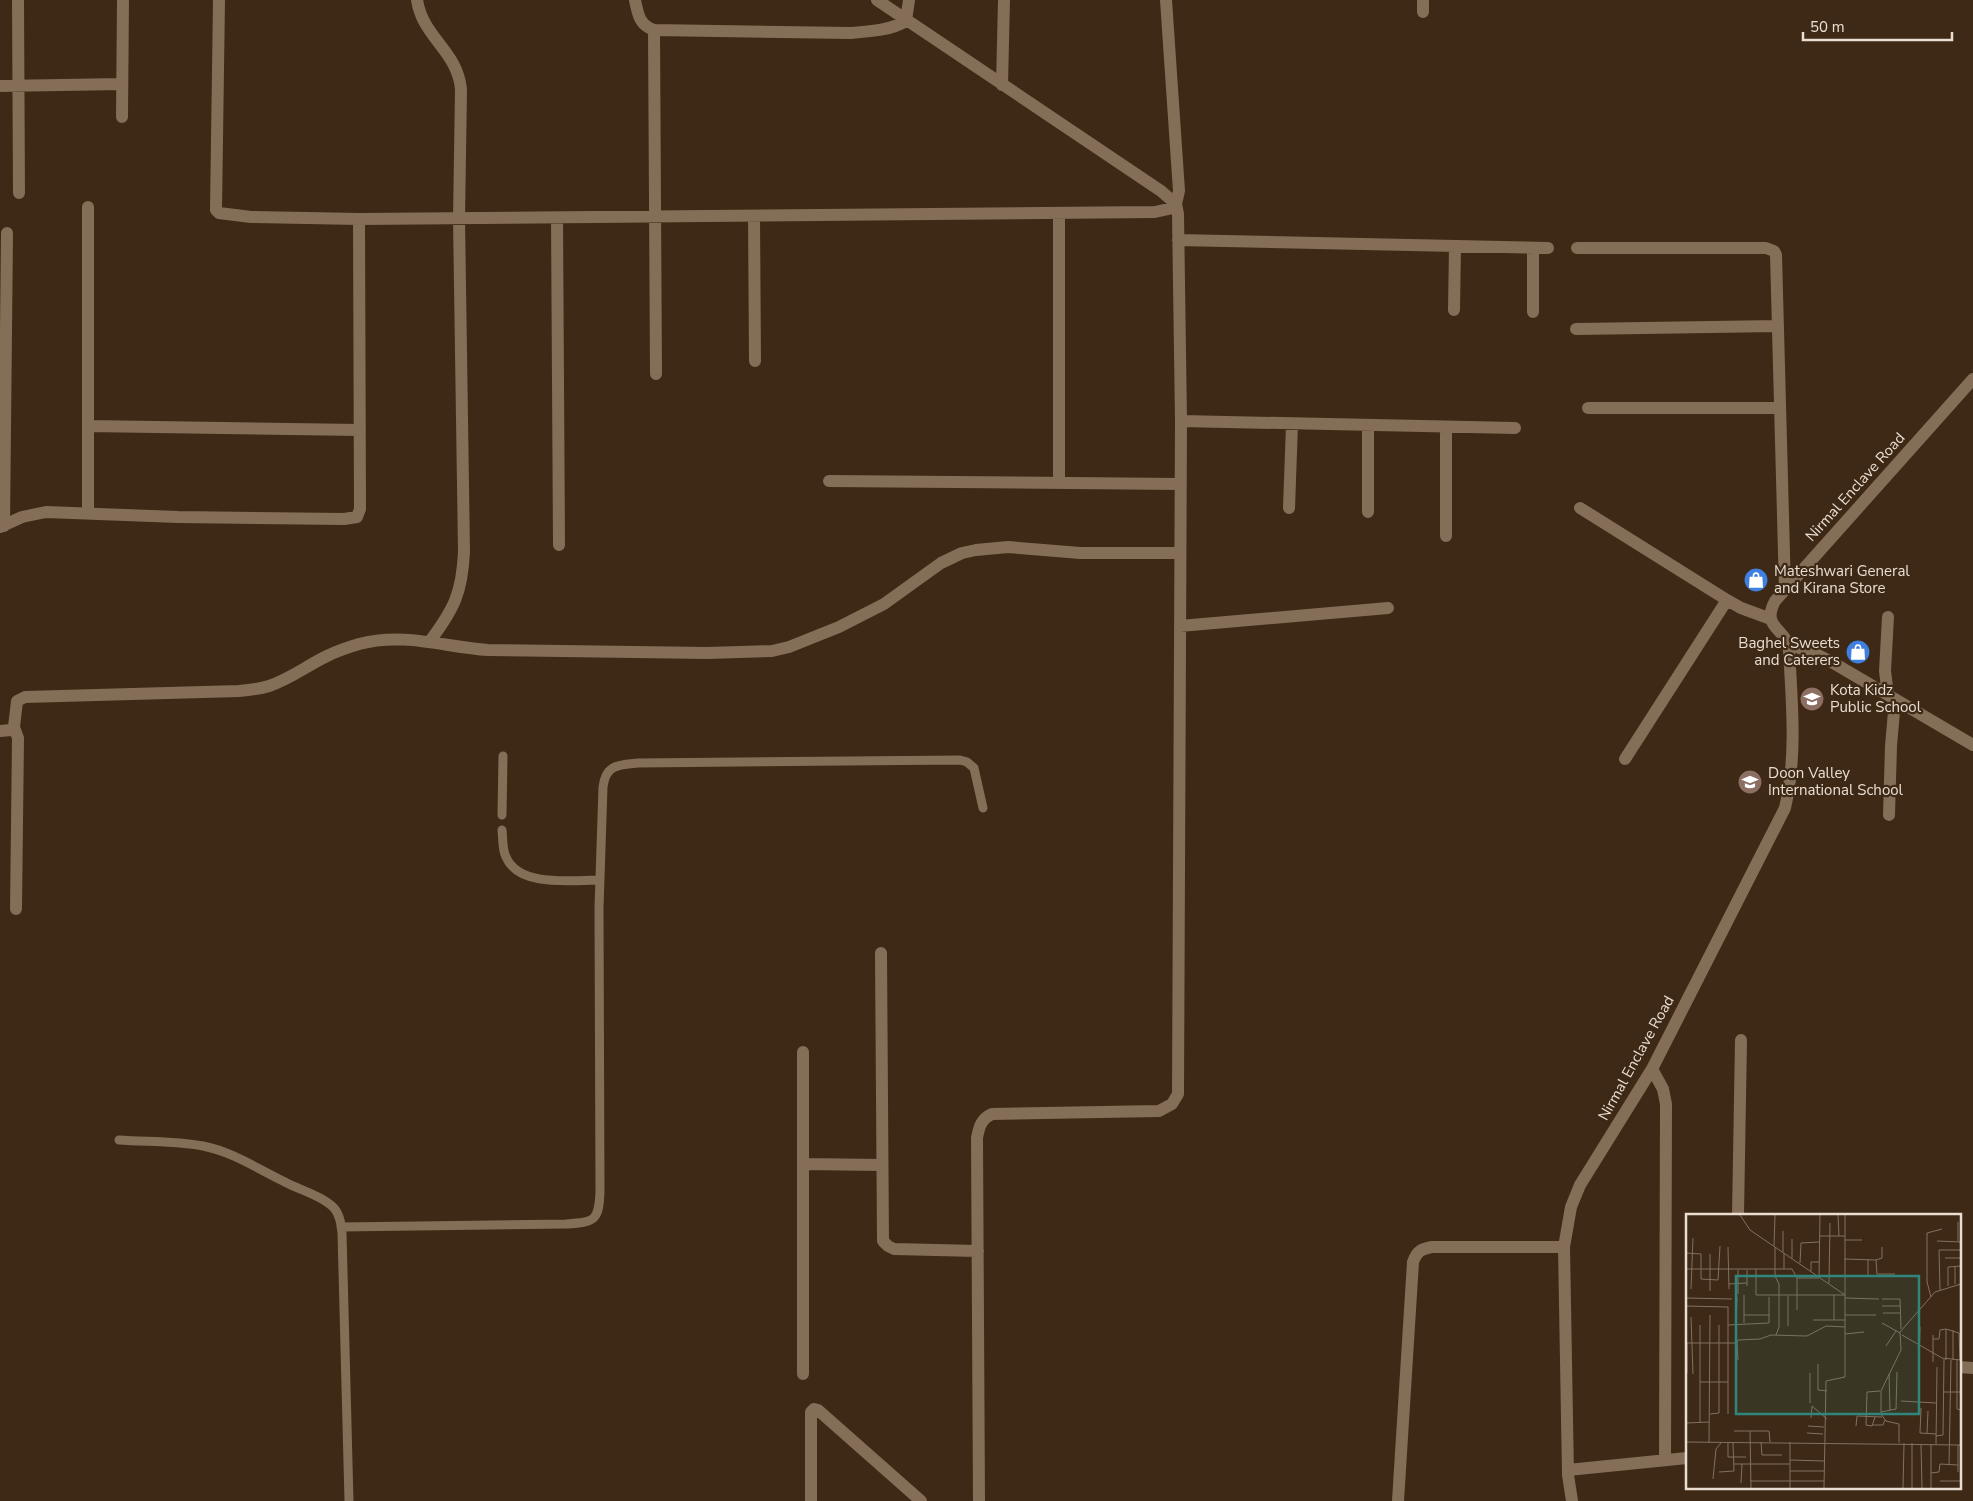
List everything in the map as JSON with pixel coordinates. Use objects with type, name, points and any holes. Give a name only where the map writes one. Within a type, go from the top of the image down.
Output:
[{"type":"street","points":[[18,0],[18,194]]},
{"type":"street","points":[[122,117],[123,0]]},
{"type":"street","points":[[219,0],[216,210],[219,213],[251,217],[459,219],[1155,212],[1172,208],[1176,204]]},
{"type":"street","points":[[418,0],[419,11],[424,23],[454,62],[460,74],[461,89],[459,219],[463,572],[454,607],[430,641]]},
{"type":"street","points":[[635,0],[638,17],[641,22],[654,30],[850,33],[882,30],[898,26],[906,21],[909,0]]},
{"type":"street","points":[[877,0],[1161,191],[1176,204]]},
{"type":"street","points":[[1002,85],[1004,0]]},
{"type":"street","points":[[979,1501],[977,1138],[979,1128],[986,1117],[992,1114],[1159,1111],[1172,1104],[1178,1094],[1181,422],[1178,214],[1176,204],[1179,191],[1166,0]]},
{"type":"street","points":[[654,30],[656,374]]},
{"type":"street","points":[[0,86],[122,84]]},
{"type":"street","points":[[88,207],[88,513]]},
{"type":"street","points":[[1059,213],[1059,483]]},
{"type":"street","points":[[754,216],[755,361]]},
{"type":"street","points":[[557,218],[559,545]]},
{"type":"street","points":[[7,233],[2,527],[22,517],[46,512],[178,517],[353,518],[359,515],[360,510],[359,219]]},
{"type":"street","points":[[1178,240],[1548,248]]},
{"type":"street","points":[[1454,310],[1455,246]]},
{"type":"street","points":[[1533,248],[1533,312]]},
{"type":"street","points":[[1577,248],[1771,250],[1776,255],[1785,590]]},
{"type":"street","points":[[1576,329],[1778,326]]},
{"type":"street","name":"Nirmal Enclave Road","points":[[1770,620],[1772,607],[1785,590],[1973,379]]},
{"type":"street","points":[[1588,408],[1780,408]]},
{"type":"street","points":[[1181,422],[1515,428]]},
{"type":"street","points":[[1289,508],[1292,424]]},
{"type":"street","points":[[1368,425],[1368,512]]},
{"type":"street","points":[[88,426],[360,430]]},
{"type":"street","points":[[1446,427],[1446,536]]},
{"type":"street","points":[[829,482],[1180,484]]},
{"type":"street","points":[[1580,508],[1726,600],[1770,620],[1789,644],[1816,654],[1973,745]]},
{"type":"street","points":[[16,909],[18,738],[14,727],[17,701],[25,697],[256,689],[280,682],[328,655],[362,644],[413,639],[460,648],[488,650],[707,653],[772,651],[789,647],[839,627],[884,604],[941,563],[962,553],[1008,547],[1080,553],[1180,553]]},
{"type":"street","points":[[1624,760],[1726,600]]},
{"type":"street","points":[[1180,626],[1388,608]]},
{"type":"street","points":[[1888,617],[1885,670],[1891,697],[1888,814]]},
{"type":"street","name":"Nirmal Enclave Road","points":[[1572,1501],[1568,1470],[1564,1247],[1569,1216],[1580,1186],[1652,1068],[1784,808],[1789,790],[1792,766],[1789,644]]},
{"type":"street","points":[[0,731],[11,730],[14,727]]},
{"type":"street","points":[[881,953],[884,1240],[888,1246],[894,1249],[978,1251]]},
{"type":"street","points":[[1738,1214],[1741,1040]]},
{"type":"street","points":[[803,1052],[803,1374]]},
{"type":"street","points":[[1652,1068],[1663,1089],[1666,1104],[1665,1460]]},
{"type":"street","points":[[803,1164],[882,1165]]},
{"type":"street","points":[[1398,1501],[1413,1262],[1416,1254],[1421,1249],[1432,1247],[1564,1247]]},
{"type":"street","points":[[1960,1368],[1973,1368]]},
{"type":"street","points":[[811,1501],[811,1412],[816,1409],[921,1501]]},
{"type":"street","points":[[1568,1470],[1686,1458]]},
{"type":"lane","points":[[502,815],[503,756]]},
{"type":"lane","points":[[341,1227],[566,1224],[584,1223],[597,1216],[600,1210],[600,880],[603,786],[604,777],[615,766],[638,763],[960,760],[967,762],[974,768],[983,808]]},
{"type":"lane","points":[[502,830],[506,857],[510,864],[523,874],[539,879],[600,880]]},
{"type":"lane","points":[[119,1140],[190,1144],[220,1150],[325,1201],[336,1210],[341,1227],[349,1501]]},
{"type":"place","name":"Mateshwari General and Kirana Store","points":[[1756,580]]},
{"type":"place","name":"Baghel Sweets and Caterers","points":[[1858,652]]},
{"type":"place","name":"Kota Kidz Public School","points":[[1812,699]]},
{"type":"place","name":"Doon Valley International School","points":[[1750,782]]}]
